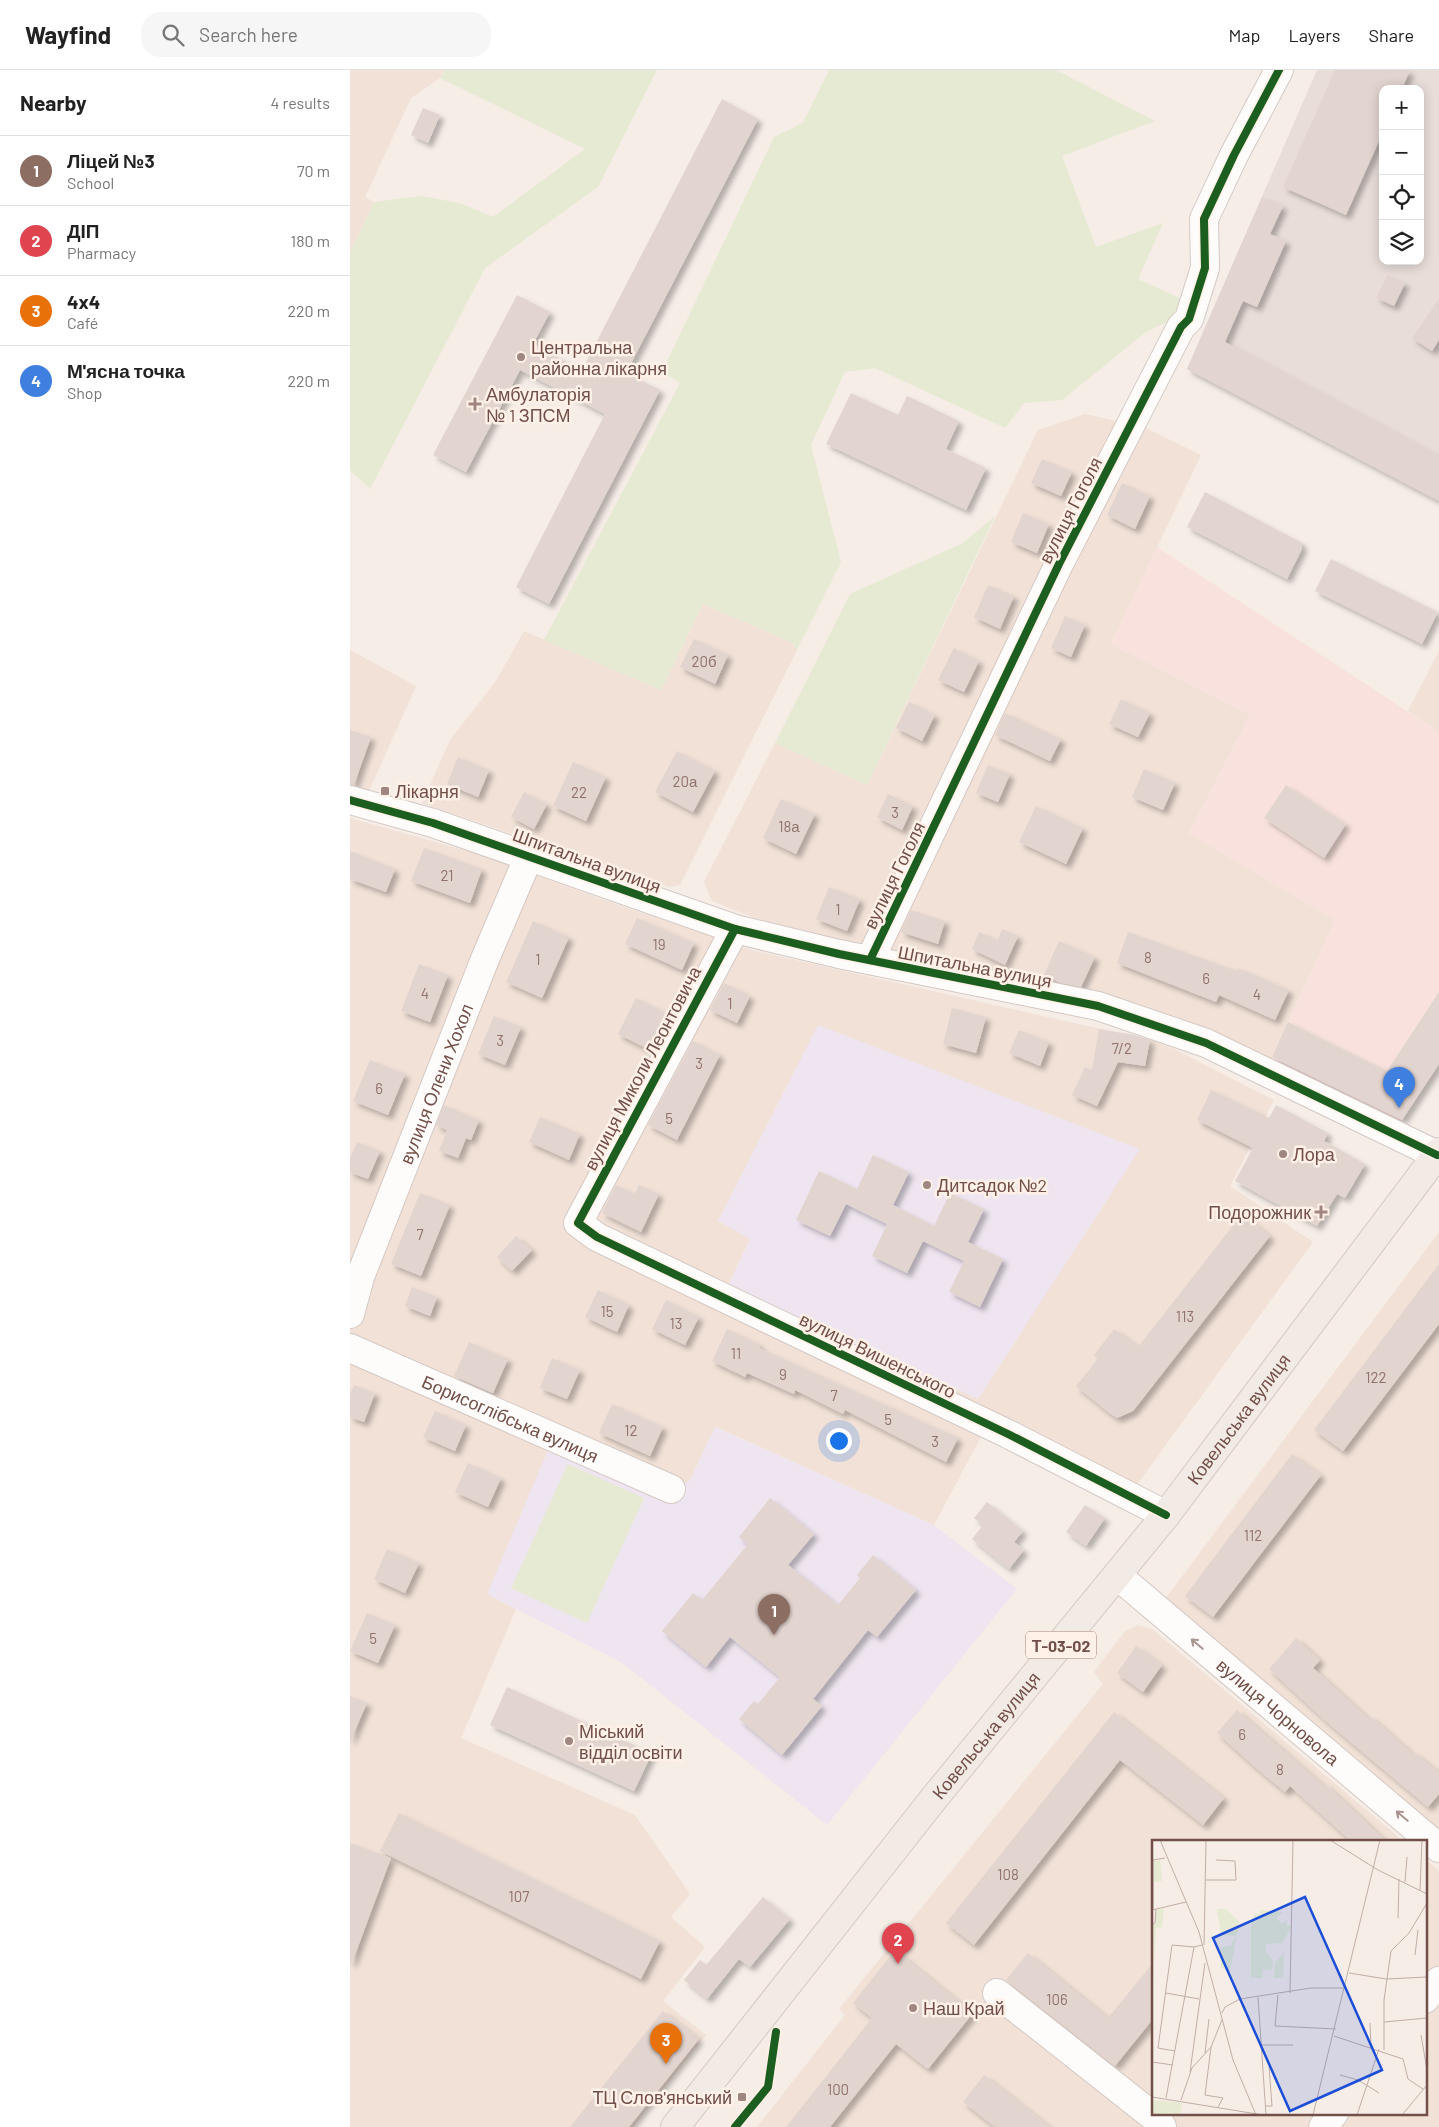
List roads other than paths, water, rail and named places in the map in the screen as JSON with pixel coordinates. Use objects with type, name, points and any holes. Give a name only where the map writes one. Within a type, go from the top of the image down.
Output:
[{"type":"main road","name":"Ковельська вулиця","points":[[675,2127],[935,1798],[1166,1515],[1438,1153]]},
{"type":"street","name":"вулиця Гоголя","points":[[870,960],[1059,564],[1181,327],[1189,319],[1205,268],[1204,219],[1234,155],[1279,70]]},
{"type":"street","name":"Шпитальна вулиця","points":[[350,800],[434,822],[735,929],[870,960],[1098,1006],[1206,1043],[1438,1153]]},
{"type":"street","name":"вулиця Олени Хохол","points":[[350,1314],[360,1277],[485,959],[529,856]]},
{"type":"street","name":"вулиця Миколи Леонтовича","points":[[578,1223],[735,929]]},
{"type":"street","name":"вулиця Вишенського","points":[[578,1223],[597,1237],[1008,1434],[1166,1515]]},
{"type":"street","name":"Борисоглібська вулиця","points":[[350,1348],[671,1489]]},
{"type":"street","name":"вулиця Чорновола","points":[[1118,1576],[1437,1841]]},
{"type":"street","points":[[1426,1998],[1439,1981]]},
{"type":"street","points":[[998,1993],[1158,2120],[1162,2127]]},
{"type":"street","points":[[1323,2127],[1333,2114]]},
{"type":"place","name":"Центральна районна лікарня","points":[[521,357]]},
{"type":"place","name":"Амбулаторія № 1 ЗПСМ","points":[[475,404]]},
{"type":"place","name":"Лікарня","points":[[385,791]]},
{"type":"place","name":"М'ясна точка","points":[[1399,1108]]},
{"type":"place","name":"Лора","points":[[1283,1154]]},
{"type":"place","name":"Дитсадок №2","points":[[927,1185]]},
{"type":"place","name":"Подорожник","points":[[1321,1212]]},
{"type":"place","name":"Ліцей №3","points":[[774,1635]]},
{"type":"place","name":"Міський відділ освіти","points":[[569,1741]]},
{"type":"place","name":"ДІП","points":[[898,1964]]},
{"type":"place","name":"Наш Край","points":[[913,2008]]},
{"type":"place","name":"4x4","points":[[666,2064]]},
{"type":"place","name":"ТЦ Слов'янський","points":[[742,2097]]}]
